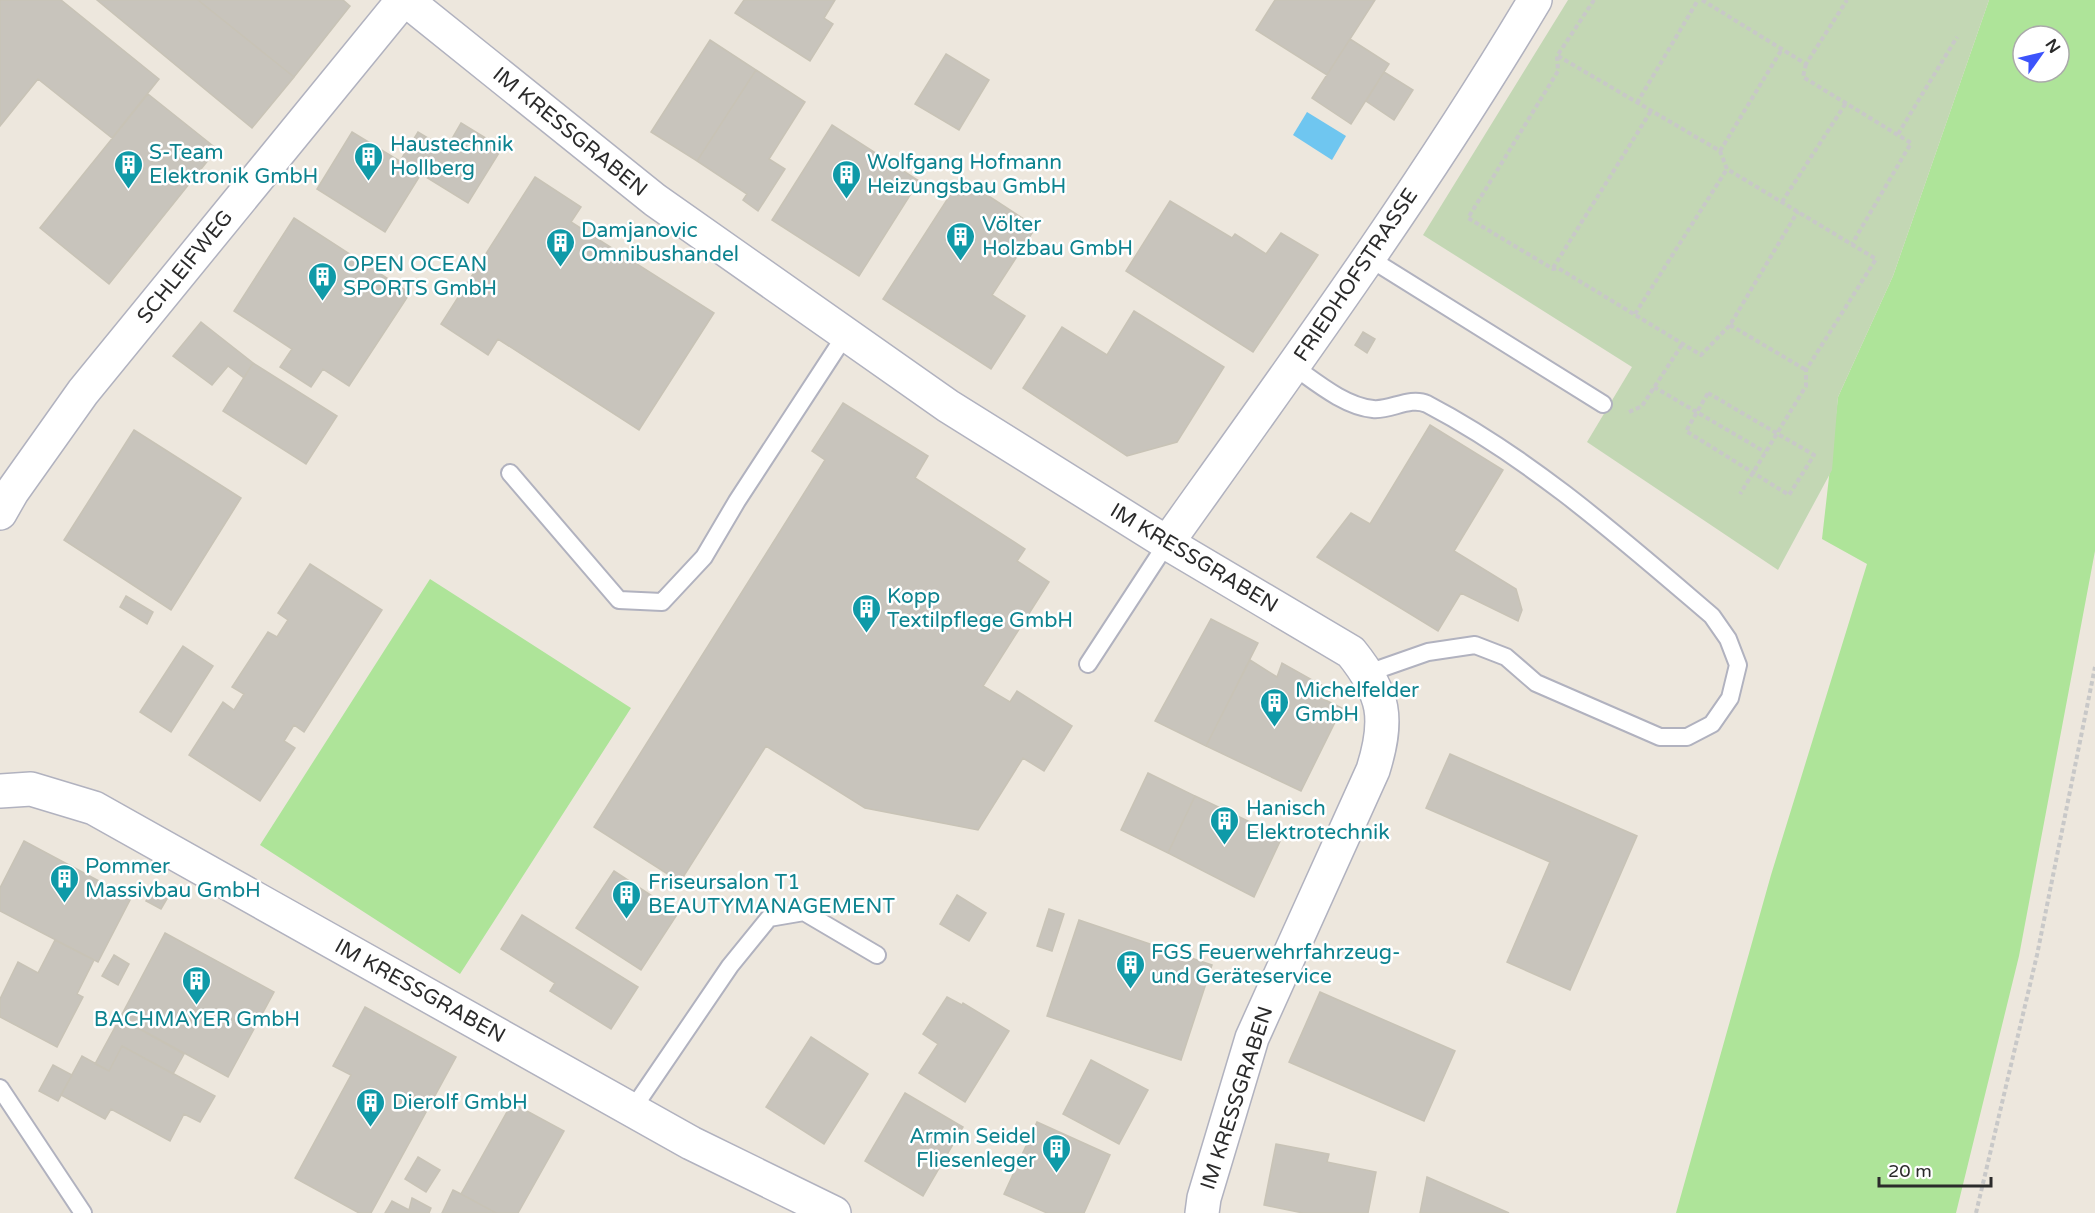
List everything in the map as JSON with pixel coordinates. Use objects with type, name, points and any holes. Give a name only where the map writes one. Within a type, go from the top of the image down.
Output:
[{"type":"street","name":"IM KRESSGRABEN","points":[[405,0],[655,200],[948,406],[1167,543],[1351,652],[1368,673],[1380,702],[1383,738],[1373,770],[1252,1038],[1204,1198],[1202,1213]]},
{"type":"street","name":"SCHLEIFWEG","points":[[0,513],[12,492],[83,392],[405,0]]},
{"type":"street","name":"FRIEDHOFSTRASSE","points":[[1167,543],[1369,258],[1489,77],[1535,0]]},
{"type":"street","name":"IM KRESSGRABEN","points":[[0,790],[31,789],[94,808],[691,1143],[834,1213]]},
{"type":"lane","points":[[1369,258],[1603,404]]},
{"type":"lane","points":[[510,473],[619,600],[662,602],[704,557],[737,501],[846,334]]},
{"type":"lane","points":[[1293,366],[1350,402],[1374,410],[1402,403],[1424,402],[1527,465],[1713,616],[1728,639],[1738,665],[1730,698],[1712,724],[1688,737],[1660,737],[1536,683],[1506,657],[1475,645],[1428,652],[1368,673]]},
{"type":"lane","points":[[1088,664],[1167,543]]},
{"type":"lane","points":[[632,1110],[730,966],[770,918],[804,912],[877,955]]},
{"type":"lane","points":[[0,1088],[83,1213]]},
{"type":"path","points":[[1594,0],[1557,56],[1558,71],[1468,218],[1553,269],[1558,268],[1701,355],[1730,325],[1798,212]]},
{"type":"path","points":[[1637,103],[1700,0],[1806,64]]},
{"type":"path","points":[[1847,0],[1806,64],[1803,77],[1911,143],[1852,244]]},
{"type":"path","points":[[1898,134],[1957,37]]},
{"type":"path","points":[[1720,151],[1782,50]]},
{"type":"path","points":[[1557,56],[1720,151],[1727,169],[1876,259],[1806,370],[1806,386],[1740,494]]},
{"type":"path","points":[[1782,202],[1846,103]]},
{"type":"path","points":[[1553,269],[1651,111]]},
{"type":"path","points":[[1635,314],[1727,169]]},
{"type":"path","points":[[1730,325],[1806,370]]},
{"type":"path","points":[[1603,404],[1620,413],[1642,406],[1683,343]]},
{"type":"path","points":[[1654,387],[1765,452]]},
{"type":"path","points":[[1708,393],[1814,454],[1789,495],[1686,431],[1696,412],[1708,393]]},
{"type":"path","points":[[1976,1213],[2039,944],[2095,667]]},
{"type":"green space","points":[[1568,0],[1989,0],[1893,276],[1838,397],[1832,470],[1778,570],[1587,442],[1632,367],[1423,235]]},
{"type":"green space","points":[[1989,0],[2095,0],[2095,551],[2019,956],[1956,1213],[1676,1213],[1771,875],[1867,564],[1822,539],[1838,397],[1893,276]]},
{"type":"green space","points":[[430,579],[631,708],[460,974],[260,845]]},
{"type":"water","points":[[1307,112],[1346,136],[1332,160],[1293,135]]},
{"type":"building","points":[[0,0],[61,0],[159,79],[112,138],[38,79],[0,126]]},
{"type":"building","points":[[97,0],[198,0],[294,77],[252,128]]},
{"type":"building","points":[[198,0],[343,0],[350,6],[294,77]]},
{"type":"building","points":[[744,0],[835,0],[824,18],[833,24],[810,61],[735,13]]},
{"type":"building","points":[[1275,0],[1375,0],[1327,75],[1256,30]]},
{"type":"building","points":[[1350,39],[1389,64],[1351,124],[1312,98]]},
{"type":"building","points":[[710,40],[756,70],[697,161],[651,132]]},
{"type":"building","points":[[946,54],[989,80],[959,130],[915,104]]},
{"type":"building","points":[[756,70],[805,102],[769,159],[785,169],[758,211],[743,200],[747,194],[697,161]]},
{"type":"building","points":[[1384,72],[1413,90],[1394,120],[1366,101]]},
{"type":"building","name":"S-Team Elektronik GmbH","points":[[148,94],[217,149],[109,284],[40,228]]},
{"type":"building","points":[[461,123],[502,148],[468,203],[400,161],[418,132],[446,149]]},
{"type":"building","name":"Wolfgang Hofmann Heizungsbau GmbH","points":[[832,125],[919,181],[859,276],[772,220]]},
{"type":"building","name":"Haustechnik Hollberg","points":[[352,132],[421,174],[385,232],[317,189]]},
{"type":"building","name":"Damjanovic Omnibushandel","points":[[535,177],[581,207],[571,222],[714,313],[639,430],[498,339],[488,355],[441,324]]},
{"type":"building","name":"Völter Holzbau GmbH","points":[[961,178],[1036,227],[992,295],[1025,316],[991,369],[883,299]]},
{"type":"building","points":[[1170,201],[1232,238],[1235,234],[1266,254],[1281,233],[1318,255],[1253,352],[1126,271]]},
{"type":"building","name":"OPEN OCEAN SPORTS GmbH","points":[[294,218],[410,293],[349,386],[323,369],[311,387],[280,367],[292,349],[234,311]]},
{"type":"building","points":[[1134,311],[1224,367],[1177,442],[1127,456],[1023,388],[1062,327],[1107,355]]},
{"type":"building","points":[[201,322],[253,363],[244,378],[228,366],[212,385],[173,356]]},
{"type":"building","points":[[1363,332],[1375,339],[1367,353],[1355,345]]},
{"type":"building","points":[[253,363],[337,416],[306,464],[223,411]]},
{"type":"building","name":"Kopp Textilpflege GmbH","points":[[843,403],[928,456],[915,478],[1025,549],[1017,561],[1049,582],[983,686],[1010,702],[1017,691],[1072,726],[1044,771],[1023,758],[978,830],[865,808],[766,746],[680,882],[594,827],[825,460],[812,451]]},
{"type":"building","points":[[1430,425],[1503,470],[1454,551],[1516,589],[1522,610],[1518,621],[1461,593],[1438,631],[1317,557],[1351,513],[1370,524]]},
{"type":"building","points":[[134,430],[241,498],[171,610],[64,540]]},
{"type":"building","points":[[310,564],[382,610],[304,732],[294,725],[284,741],[295,748],[260,801],[189,755],[223,702],[234,710],[244,694],[232,687],[268,632],[277,637],[288,620],[278,613]]},
{"type":"building","points":[[126,596],[153,612],[147,624],[120,607]]},
{"type":"building","points":[[1211,619],[1258,643],[1206,746],[1155,721]]},
{"type":"building","points":[[183,646],[213,666],[171,732],[140,712]]},
{"type":"building","name":"Michelfelder GmbH","points":[[1250,660],[1277,677],[1282,663],[1323,686],[1319,697],[1342,708],[1301,791],[1206,746]]},
{"type":"building","points":[[1450,754],[1637,836],[1570,990],[1507,962],[1550,862],[1426,808]]},
{"type":"building","points":[[1148,773],[1195,796],[1168,853],[1121,830]]},
{"type":"building","name":"Hanisch Elektrotechnik","points":[[1195,796],[1282,837],[1254,897],[1168,853]]},
{"type":"building","name":"Pommer Massivbau GmbH","points":[[24,841],[131,898],[98,962],[0,911],[0,888]]},
{"type":"building","name":"Friseursalon T1 BEAUTYMANAGEMENT","points":[[614,871],[678,913],[641,970],[576,928]]},
{"type":"building","points":[[152,889],[168,897],[161,909],[146,901]]},
{"type":"building","points":[[957,895],[986,913],[969,941],[940,924]]},
{"type":"building","points":[[1049,909],[1064,914],[1052,951],[1037,946]]},
{"type":"building","points":[[522,915],[638,987],[611,1029],[550,991],[555,983],[501,949]]},
{"type":"building","name":"FGS Feuerwehrfahrzeug- und Geräteservice","points":[[1079,920],[1212,965],[1181,1060],[1047,1016]]},
{"type":"building","name":"BACHMAYER GmbH","points":[[165,933],[274,992],[228,1077],[120,1018]]},
{"type":"building","points":[[55,940],[94,960],[77,994],[83,997],[57,1047],[0,1017],[0,999],[18,962],[38,973]]},
{"type":"building","points":[[114,955],[129,964],[118,985],[102,976]]},
{"type":"building","points":[[1320,992],[1455,1051],[1424,1121],[1289,1062]]},
{"type":"building","points":[[947,997],[962,1005],[963,1003],[1009,1031],[965,1102],[919,1073],[938,1044],[923,1034]]},
{"type":"building","name":"Dierolf GmbH","points":[[365,1007],[456,1057],[371,1213],[359,1213],[295,1178],[351,1075],[333,1066]]},
{"type":"building","points":[[120,1018],[184,1054],[173,1074],[122,1046],[109,1071],[95,1064]]},
{"type":"building","points":[[811,1037],[868,1074],[824,1144],[766,1107]]},
{"type":"building","points":[[122,1046],[215,1096],[200,1122],[184,1114],[170,1141],[111,1109],[105,1119],[61,1095],[82,1056],[109,1071]]},
{"type":"building","points":[[1091,1060],[1148,1090],[1119,1144],[1063,1114]]},
{"type":"building","points":[[53,1065],[72,1075],[58,1101],[39,1091]]},
{"type":"building","points":[[905,1093],[963,1127],[923,1196],[865,1161]]},
{"type":"building","points":[[512,1103],[564,1131],[518,1213],[496,1213],[461,1194]]},
{"type":"building","name":"Armin Seidel Fliesenleger","points":[[1037,1122],[1110,1155],[1084,1213],[1047,1213],[1004,1194]]},
{"type":"building","points":[[1276,1144],[1329,1154],[1327,1162],[1376,1172],[1368,1213],[1303,1213],[1264,1205]]},
{"type":"building","points":[[418,1157],[440,1170],[426,1192],[405,1179]]},
{"type":"building","points":[[1427,1177],[1509,1213],[1420,1213]]},
{"type":"building","points":[[453,1190],[461,1194],[496,1213],[442,1213]]},
{"type":"building","points":[[412,1198],[431,1208],[429,1213],[385,1213],[392,1201],[409,1210]]},
{"type":"place","name":"Haustechnik Hollberg","points":[[369,182]]},
{"type":"place","name":"S-Team Elektronik GmbH","points":[[128,190]]},
{"type":"place","name":"Wolfgang Hofmann Heizungsbau GmbH","points":[[846,200]]},
{"type":"place","name":"Völter Holzbau GmbH","points":[[961,262]]},
{"type":"place","name":"Damjanovic Omnibushandel","points":[[560,268]]},
{"type":"place","name":"OPEN OCEAN SPORTS GmbH","points":[[322,302]]},
{"type":"place","name":"Kopp Textilpflege GmbH","points":[[866,634]]},
{"type":"place","name":"Michelfelder GmbH","points":[[1274,728]]},
{"type":"place","name":"Hanisch Elektrotechnik","points":[[1225,846]]},
{"type":"place","name":"Pommer Massivbau GmbH","points":[[64,904]]},
{"type":"place","name":"Friseursalon T1 BEAUTYMANAGEMENT","points":[[627,920]]},
{"type":"place","name":"FGS Feuerwehrfahrzeug- und Geräteservice","points":[[1130,990]]},
{"type":"place","name":"BACHMAYER GmbH","points":[[197,1006]]},
{"type":"place","name":"Dierolf GmbH","points":[[371,1128]]},
{"type":"place","name":"Armin Seidel Fliesenleger","points":[[1057,1174]]}]
